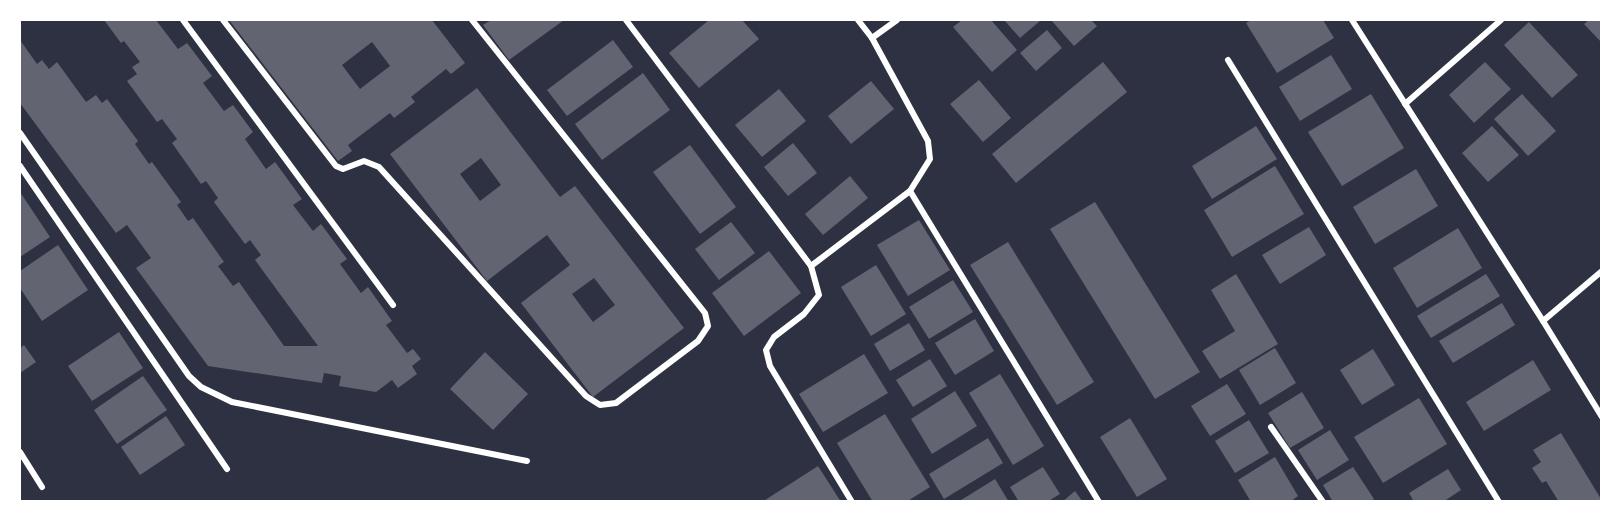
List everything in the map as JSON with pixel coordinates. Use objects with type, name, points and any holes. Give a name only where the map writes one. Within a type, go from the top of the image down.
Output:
[{"type":"street","points":[[183,20],[393,305]]},
{"type":"street","points":[[223,20],[336,166],[343,169],[364,161],[379,167],[586,396],[600,405],[616,402],[698,341],[708,326],[705,313],[472,20]]},
{"type":"street","points":[[626,20],[811,266],[819,295],[804,314],[774,337],[766,350],[770,366],[852,501]]},
{"type":"street","points":[[811,266],[910,191],[930,159],[928,141],[872,38],[858,20]]},
{"type":"street","points":[[872,38],[897,20]]},
{"type":"street","points":[[1352,20],[1602,417]]},
{"type":"street","points":[[1406,104],[1501,20]]},
{"type":"street","points":[[1228,60],[1499,501]]},
{"type":"street","points":[[20,133],[189,376],[201,387],[232,402],[527,461]]},
{"type":"street","points":[[20,166],[227,470]]},
{"type":"street","points":[[910,191],[1099,501]]},
{"type":"street","points":[[1543,321],[1602,271]]},
{"type":"street","points":[[1271,427],[1323,501]]},
{"type":"street","points":[[20,452],[42,487]]},
{"type":"building","points":[[104,20],[156,20],[178,49],[187,43],[212,76],[203,83],[224,111],[233,105],[253,132],[245,139],[266,169],[275,162],[302,199],[293,205],[313,231],[321,224],[347,259],[340,264],[361,293],[368,287],[392,321],[386,325],[407,353],[413,349],[421,359],[412,366],[417,374],[398,388],[392,380],[376,392],[339,386],[341,376],[324,373],[322,383],[208,366],[136,268],[151,258],[127,225],[116,233],[20,103],[20,40],[37,64],[42,60],[49,69],[57,62],[86,102],[96,95],[102,103],[107,99],[138,141],[135,144],[149,164],[152,162],[181,202],[177,205],[188,221],[193,218],[224,262],[218,266],[233,286],[239,282],[284,346],[318,346],[255,260],[261,255],[250,240],[245,244],[214,202],[218,198],[206,181],[201,184],[172,143],[177,139],[162,119],[157,122],[127,81],[137,74],[132,67],[140,62],[124,41],[121,43]]},
{"type":"building","points":[[229,20],[432,20],[465,63],[451,74],[446,69],[411,97],[415,102],[394,118],[390,113],[348,145],[352,151],[338,161]],"holes":[[[372,42],[390,66],[360,89],[342,65]]]},
{"type":"building","points":[[491,20],[564,20],[509,60],[483,25]]},
{"type":"building","points":[[709,20],[742,20],[759,39],[699,88],[669,53]]},
{"type":"building","points":[[962,20],[991,20],[1017,50],[992,72],[953,27]]},
{"type":"building","points":[[1004,20],[1041,20],[1020,38]]},
{"type":"building","points":[[1051,20],[1091,20],[1097,26],[1074,46]]},
{"type":"building","points":[[1251,20],[1323,20],[1334,38],[1277,73],[1246,23]]},
{"type":"building","points":[[1589,20],[1602,20],[1602,43],[1584,24]]},
{"type":"building","points":[[1529,22],[1578,75],[1552,98],[1504,45]]},
{"type":"building","points":[[1047,30],[1062,48],[1036,71],[1020,53]]},
{"type":"building","points":[[613,40],[633,67],[567,116],[547,90]]},
{"type":"building","points":[[1331,55],[1352,89],[1300,121],[1279,87]]},
{"type":"building","points":[[1103,62],[1127,92],[1016,183],[992,154]]},
{"type":"building","points":[[1485,62],[1511,89],[1474,123],[1449,95]]},
{"type":"building","points":[[643,73],[670,110],[602,160],[575,124]]},
{"type":"building","points":[[979,80],[1011,118],[983,142],[950,104]]},
{"type":"building","points":[[871,81],[894,109],[851,144],[828,116]]},
{"type":"building","points":[[477,88],[560,197],[575,186],[684,328],[593,397],[521,303],[570,265],[547,235],[487,281],[390,154]],"holes":[[[481,158],[501,185],[480,201],[460,174]],[[594,278],[615,305],[593,322],[572,294]]]},
{"type":"building","points":[[779,89],[806,121],[762,157],[735,125]]},
{"type":"building","points":[[1371,94],[1404,148],[1342,186],[1308,132]]},
{"type":"building","points":[[1522,94],[1556,131],[1528,156],[1494,119]]},
{"type":"building","points":[[1256,126],[1277,159],[1212,199],[1192,166]]},
{"type":"building","points":[[1492,126],[1519,155],[1488,182],[1462,153]]},
{"type":"building","points":[[793,143],[817,173],[788,196],[764,167]]},
{"type":"building","points":[[690,145],[736,207],[700,234],[653,172]]},
{"type":"building","points":[[1275,166],[1304,214],[1232,257],[1204,210]]},
{"type":"building","points":[[1416,169],[1438,206],[1375,244],[1353,207]]},
{"type":"building","points":[[850,176],[868,198],[823,235],[805,214]]},
{"type":"building","points":[[20,192],[50,237],[20,257]]},
{"type":"building","points":[[1095,202],[1200,372],[1155,399],[1050,229]]},
{"type":"building","points":[[919,220],[950,270],[908,296],[877,245]]},
{"type":"building","points":[[731,222],[755,253],[719,280],[695,249]]},
{"type":"building","points":[[1309,227],[1326,255],[1280,284],[1262,255]]},
{"type":"building","points":[[1458,228],[1482,268],[1417,308],[1393,268]]},
{"type":"building","points":[[1008,242],[1094,382],[1057,405],[970,265]]},
{"type":"building","points":[[58,245],[88,290],[42,321],[20,288],[20,271]]},
{"type":"building","points":[[769,251],[801,293],[744,336],[712,293]]},
{"type":"building","points":[[876,265],[906,314],[871,336],[841,287]]},
{"type":"building","points":[[1236,274],[1278,344],[1220,379],[1202,351],[1235,331],[1211,290]]},
{"type":"building","points":[[1486,274],[1500,296],[1431,338],[1417,316]]},
{"type":"building","points":[[953,280],[973,312],[929,339],[909,307]]},
{"type":"building","points":[[1502,303],[1515,325],[1453,363],[1439,341]]},
{"type":"building","points":[[975,319],[994,351],[955,375],[935,343]]},
{"type":"building","points":[[909,323],[925,350],[890,371],[874,344]]},
{"type":"building","points":[[119,332],[143,368],[92,401],[68,366]]},
{"type":"building","points":[[24,345],[36,362],[20,373],[20,348]]},
{"type":"building","points":[[1275,348],[1296,383],[1260,405],[1239,370]]},
{"type":"building","points":[[1373,349],[1395,385],[1362,405],[1340,370]]},
{"type":"building","points":[[485,352],[528,394],[493,430],[450,389]]},
{"type":"building","points":[[864,354],[888,393],[823,432],[799,394]]},
{"type":"building","points":[[930,359],[947,386],[913,407],[896,380]]},
{"type":"building","points":[[1533,360],[1551,390],[1484,431],[1466,402]]},
{"type":"building","points":[[1000,374],[1044,446],[1013,465],[969,393]]},
{"type":"building","points":[[143,376],[167,410],[117,444],[94,410]]},
{"type":"building","points":[[1227,384],[1246,414],[1210,436],[1191,406]]},
{"type":"building","points":[[955,391],[977,426],[932,454],[911,419]]},
{"type":"building","points":[[1302,392],[1324,428],[1290,448],[1268,413]]},
{"type":"building","points":[[1419,398],[1447,444],[1383,483],[1354,437]]},
{"type":"building","points":[[885,414],[930,487],[906,502],[873,502],[837,443]]},
{"type":"building","points":[[166,416],[185,445],[140,475],[121,447]]},
{"type":"building","points":[[1130,418],[1167,479],[1137,497],[1100,437]]},
{"type":"building","points":[[1249,420],[1269,453],[1235,473],[1215,441]]},
{"type":"building","points":[[1330,430],[1349,460],[1317,480],[1298,450]]},
{"type":"building","points":[[1561,433],[1601,499],[1597,502],[1559,502],[1546,481],[1542,483],[1532,468],[1541,462],[1533,450]]},
{"type":"building","points":[[988,438],[1003,463],[944,499],[929,474]]},
{"type":"building","points":[[1275,457],[1298,496],[1290,502],[1251,502],[1238,480]]},
{"type":"building","points":[[818,466],[841,502],[762,502]]},
{"type":"building","points":[[1043,467],[1060,494],[1047,502],[1019,502],[1010,487]]},
{"type":"building","points":[[1353,467],[1374,499],[1370,502],[1333,502],[1323,485]]},
{"type":"building","points":[[1448,469],[1461,490],[1443,502],[1414,502],[1409,493]]},
{"type":"building","points":[[995,479],[1009,502],[958,502]]},
{"type":"building","points":[[1075,491],[1083,502],[1062,502]]}]
